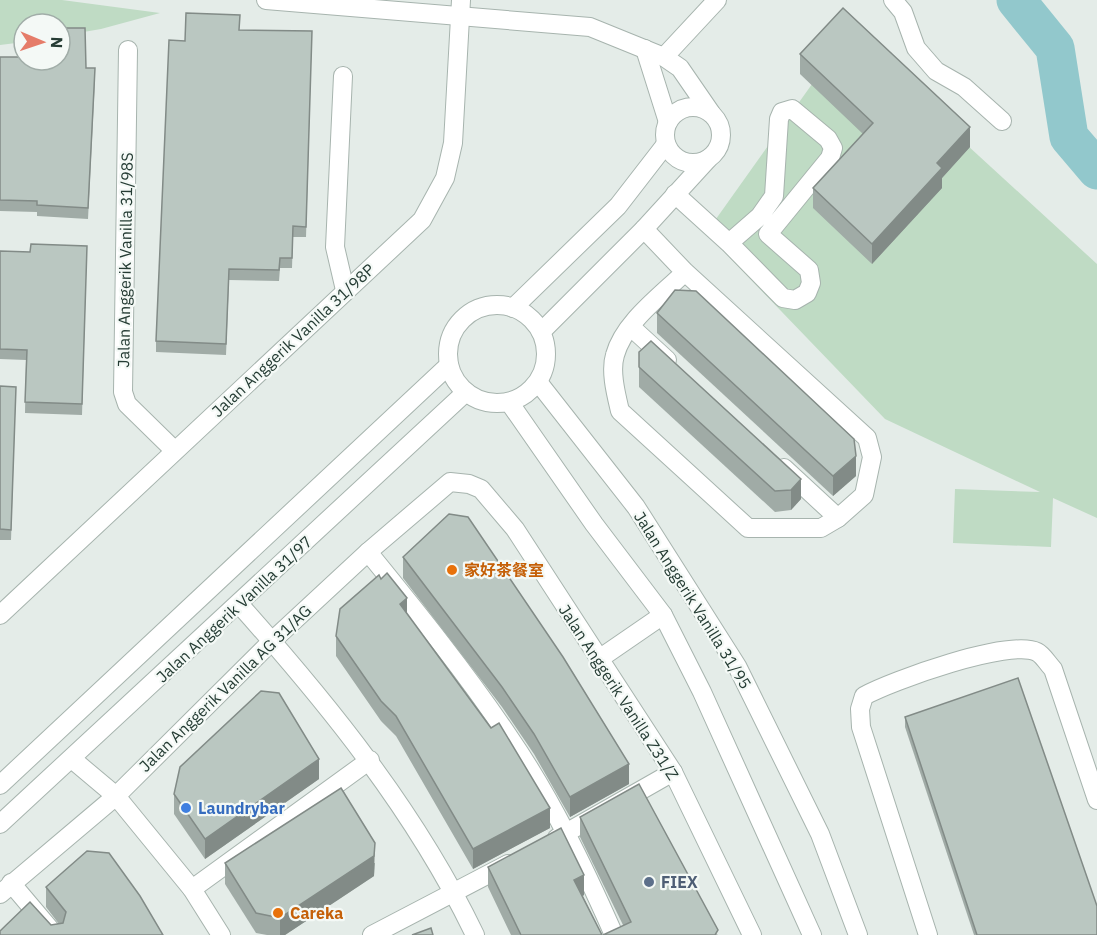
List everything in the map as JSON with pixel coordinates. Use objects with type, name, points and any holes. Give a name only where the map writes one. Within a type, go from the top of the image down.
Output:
[{"type":"street","points":[[266,0],[460,8],[590,27],[664,57],[680,68],[717,119],[722,137],[715,154],[700,163],[684,162],[676,158],[666,144]]},
{"type":"street","points":[[664,57],[717,0]]},
{"type":"street","points":[[893,0],[903,12],[916,48],[936,71],[964,87],[1002,121]]},
{"type":"street","name":"Jalan Anggerik Vanilla 31/98P","points":[[0,615],[422,220],[445,178],[453,143],[458,99],[460,8]]},
{"type":"street","points":[[513,308],[618,206],[666,144],[668,122],[645,49]]},
{"type":"street","name":"Jalan Anggerik Vanilla 31/98S","points":[[128,50],[123,392],[128,404],[174,450]]},
{"type":"street","points":[[343,76],[335,247],[345,290]]},
{"type":"street","points":[[668,122],[683,108],[702,107],[711,113]]},
{"type":"street","points":[[729,243],[755,221],[774,196],[779,119],[782,112],[792,109],[828,139],[833,148],[830,158],[768,234]]},
{"type":"street","points":[[541,332],[645,229],[708,159]]},
{"type":"street","points":[[675,194],[729,243],[771,289],[783,298],[795,300],[807,293],[811,283],[809,270],[755,221]]},
{"type":"street","points":[[645,229],[685,272],[867,438],[872,457],[864,495],[838,518],[821,528],[748,528],[620,411],[615,387],[615,355],[631,327],[685,272]]},
{"type":"street","points":[[492,306],[513,308],[525,313],[541,332],[546,358],[538,382],[530,391],[509,402],[494,404],[479,400],[466,392],[453,375],[448,350],[452,336],[460,323],[471,313],[492,306]]},
{"type":"street","points":[[631,327],[683,375]]},
{"type":"street","name":"Jalan Anggerik Vanilla 31/97","points":[[0,785],[450,365]]},
{"type":"street","name":"Jalan Anggerik Vanilla 31/95","points":[[538,382],[636,507],[737,666],[820,834],[858,935]]},
{"type":"street","name":"Jalan Anggerik Vanilla 31/97","points":[[0,824],[466,392]]},
{"type":"street","name":"Jalan Anggerik Vanilla 31/95","points":[[509,402],[663,615],[702,692],[812,935]]},
{"type":"street","points":[[769,454],[838,518]]},
{"type":"street","name":"Jalan Anggerik Vanilla AG 31/AG","points":[[6,889],[116,796],[272,641],[368,552],[450,482]]},
{"type":"street","name":"Jalan Anggerik Vanilla Z31/Z","points":[[450,482],[469,484],[493,501],[515,529],[673,772],[752,935]]},
{"type":"street","points":[[368,552],[435,636],[510,738],[565,833],[614,935]]},
{"type":"street","points":[[239,604],[370,760],[454,892],[475,935]]},
{"type":"street","points":[[599,659],[663,615]]},
{"type":"street","points":[[928,935],[861,727],[860,709],[864,696],[881,687],[991,652],[1016,648],[1038,652],[1053,669],[1097,800]]},
{"type":"street","points":[[72,759],[116,796],[192,889],[221,935]]},
{"type":"street","points":[[192,889],[370,760]]},
{"type":"street","points":[[545,844],[673,772]]},
{"type":"street","points":[[372,935],[525,855]]},
{"type":"street","points":[[6,889],[55,935]]},
{"type":"green space","points":[[0,0],[62,0],[160,13],[101,29],[72,34],[72,12],[12,12],[12,44],[0,45]]},
{"type":"green space","points":[[847,35],[1097,264],[1097,518],[1053,498],[1051,547],[953,543],[955,489],[1040,492],[885,419],[706,233]]},
{"type":"building","points":[[843,8],[970,127],[937,163],[942,168],[872,244],[813,188],[873,123],[800,54]]},
{"type":"building","points":[[186,13],[240,15],[239,30],[312,31],[306,227],[293,226],[292,258],[280,258],[279,270],[229,269],[226,344],[156,341],[169,40],[185,41]]},
{"type":"building","points":[[72,28],[85,28],[86,68],[95,68],[88,208],[37,205],[37,201],[0,200],[0,57],[12,57],[12,72],[72,72]]},
{"type":"building","points":[[31,244],[87,246],[82,404],[25,402],[27,350],[0,349],[0,251],[30,252]]},
{"type":"building","points":[[675,290],[696,291],[854,439],[856,456],[833,476],[657,313]]},
{"type":"building","points":[[651,341],[801,479],[791,490],[775,491],[639,367],[639,352]]},
{"type":"building","points":[[0,386],[16,387],[11,530],[0,529]]},
{"type":"building","points":[[449,514],[468,517],[563,657],[629,764],[570,797],[534,734],[502,687],[403,557]]},
{"type":"building","points":[[387,573],[407,598],[400,604],[491,728],[499,723],[550,808],[473,849],[396,716],[381,701],[336,636],[340,609],[379,575],[381,579]]},
{"type":"building","points":[[1018,678],[1097,906],[1097,935],[977,935],[905,717]]},
{"type":"building","points":[[261,691],[279,693],[319,759],[205,839],[174,794],[180,767]]},
{"type":"building","points":[[639,784],[718,930],[715,935],[603,935],[631,922],[580,817]]},
{"type":"building","points":[[341,788],[375,843],[374,856],[280,918],[256,913],[225,863]]},
{"type":"building","points":[[561,828],[584,875],[574,880],[602,935],[521,935],[488,867]]},
{"type":"building","points":[[87,851],[109,853],[140,896],[163,935],[0,935],[0,931],[30,902],[51,925],[63,923],[66,912],[46,887]]},
{"type":"building","points":[[431,928],[433,935],[412,935]]},
{"type":"waterway","points":[[1016,0],[1055,48],[1069,137],[1097,170]]},
{"type":"place","name":"家好茶餐室","points":[[452,570]]},
{"type":"place","name":"Laundrybar","points":[[186,808]]},
{"type":"place","name":"FIEX","points":[[649,882]]},
{"type":"place","name":"Careka","points":[[278,913]]}]
